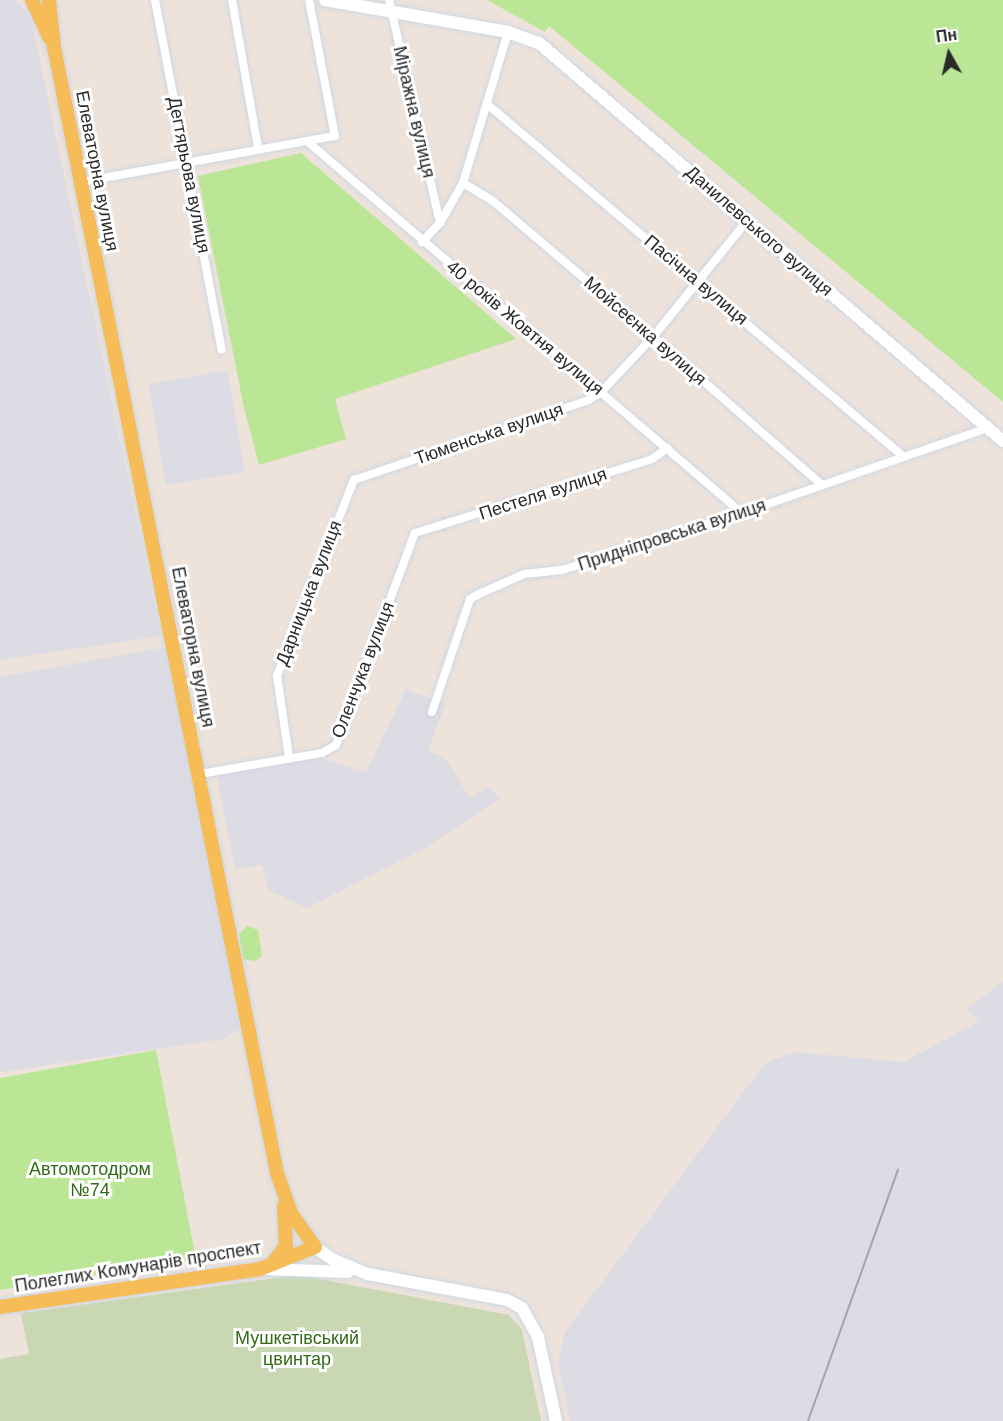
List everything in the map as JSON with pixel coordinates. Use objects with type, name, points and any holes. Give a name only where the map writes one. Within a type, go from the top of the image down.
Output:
[{"type":"main road","name":"Елеваторна вулиця","points":[[32,0],[54,47]]},
{"type":"main road","name":"Елеваторна вулиця","points":[[49,0],[54,47],[282,1194],[315,1247]]},
{"type":"main road","points":[[260,1269],[277,1259],[286,1246],[282,1194]]},
{"type":"main road","name":"Полеглих Комунарів проспект","points":[[0,1307],[260,1269],[315,1247]]},
{"type":"street","name":"Дегтярьова вулиця","points":[[155,0],[188,162],[222,350]]},
{"type":"street","points":[[232,0],[258,148]]},
{"type":"street","points":[[81,182],[258,148],[335,136],[309,0]]},
{"type":"street","name":"Данилевського вулиця","points":[[325,0],[390,6],[508,32],[539,43],[555,54],[1003,441]]},
{"type":"street","name":"Міражна вулиця","points":[[390,6],[440,223]]},
{"type":"street","points":[[422,242],[440,223],[463,183],[508,32]]},
{"type":"street","name":"Пасічна вулиця","points":[[487,104],[904,457]]},
{"type":"street","name":"40 років Жовтня вулиця","points":[[308,142],[422,242],[602,392],[742,513]]},
{"type":"street","name":"Мойсеєнка вулиця","points":[[463,183],[493,201],[822,485]]},
{"type":"street","name":"Тюменська вулиця","points":[[345,501],[354,480],[589,400],[602,392],[653,337],[747,221]]},
{"type":"street","name":"Придніпровська вулиця","points":[[432,712],[470,599],[524,574],[562,570],[742,513],[987,428]]},
{"type":"street","name":"Пестеля вулиця","points":[[415,533],[651,459],[668,448]]},
{"type":"street","name":"Дарницька вулиця","points":[[289,757],[277,675],[345,501]]},
{"type":"street","name":"Оленчука вулиця","points":[[200,774],[322,753],[336,745],[415,533]]},
{"type":"street","points":[[315,1247],[332,1259],[368,1274]]},
{"type":"street","points":[[260,1269],[323,1268],[507,1300],[522,1308],[538,1337],[556,1421]]},
{"type":"shaded area","points":[[0,0],[16,0],[31,18],[161,636],[0,660]]},
{"type":"shaded area","points":[[227,370],[245,471],[166,485],[148,384]]},
{"type":"shaded area","points":[[171,646],[240,1017],[238,1029],[225,1039],[0,1072],[0,677]]},
{"type":"shaded area","points":[[406,689],[445,704],[428,751],[446,759],[470,798],[488,787],[501,798],[427,847],[307,908],[268,890],[262,865],[235,869],[218,783],[220,774],[313,756],[366,772]]},
{"type":"shaded area","points":[[1003,981],[1003,1421],[570,1421],[558,1363],[565,1332],[765,1063],[794,1052],[904,1062],[979,1021],[967,1009]]},
{"type":"green space","points":[[487,0],[1003,0],[1003,402],[549,26],[545,32]]},
{"type":"green space","points":[[301,153],[516,339],[335,399],[346,439],[259,465],[244,408],[198,176]]},
{"type":"green space","points":[[247,926],[258,930],[262,956],[255,961],[243,959],[239,934]]},
{"type":"green space","name":"Автомотодром №74","points":[[156,1050],[196,1259],[0,1290],[0,1078]]},
{"type":"green space","name":"Мушкетівський цвинтар","points":[[298,1275],[509,1315],[522,1330],[541,1421],[0,1421],[0,1359],[29,1354],[21,1313]]},
{"type":"railway","points":[[808,1421],[898,1170]]}]
